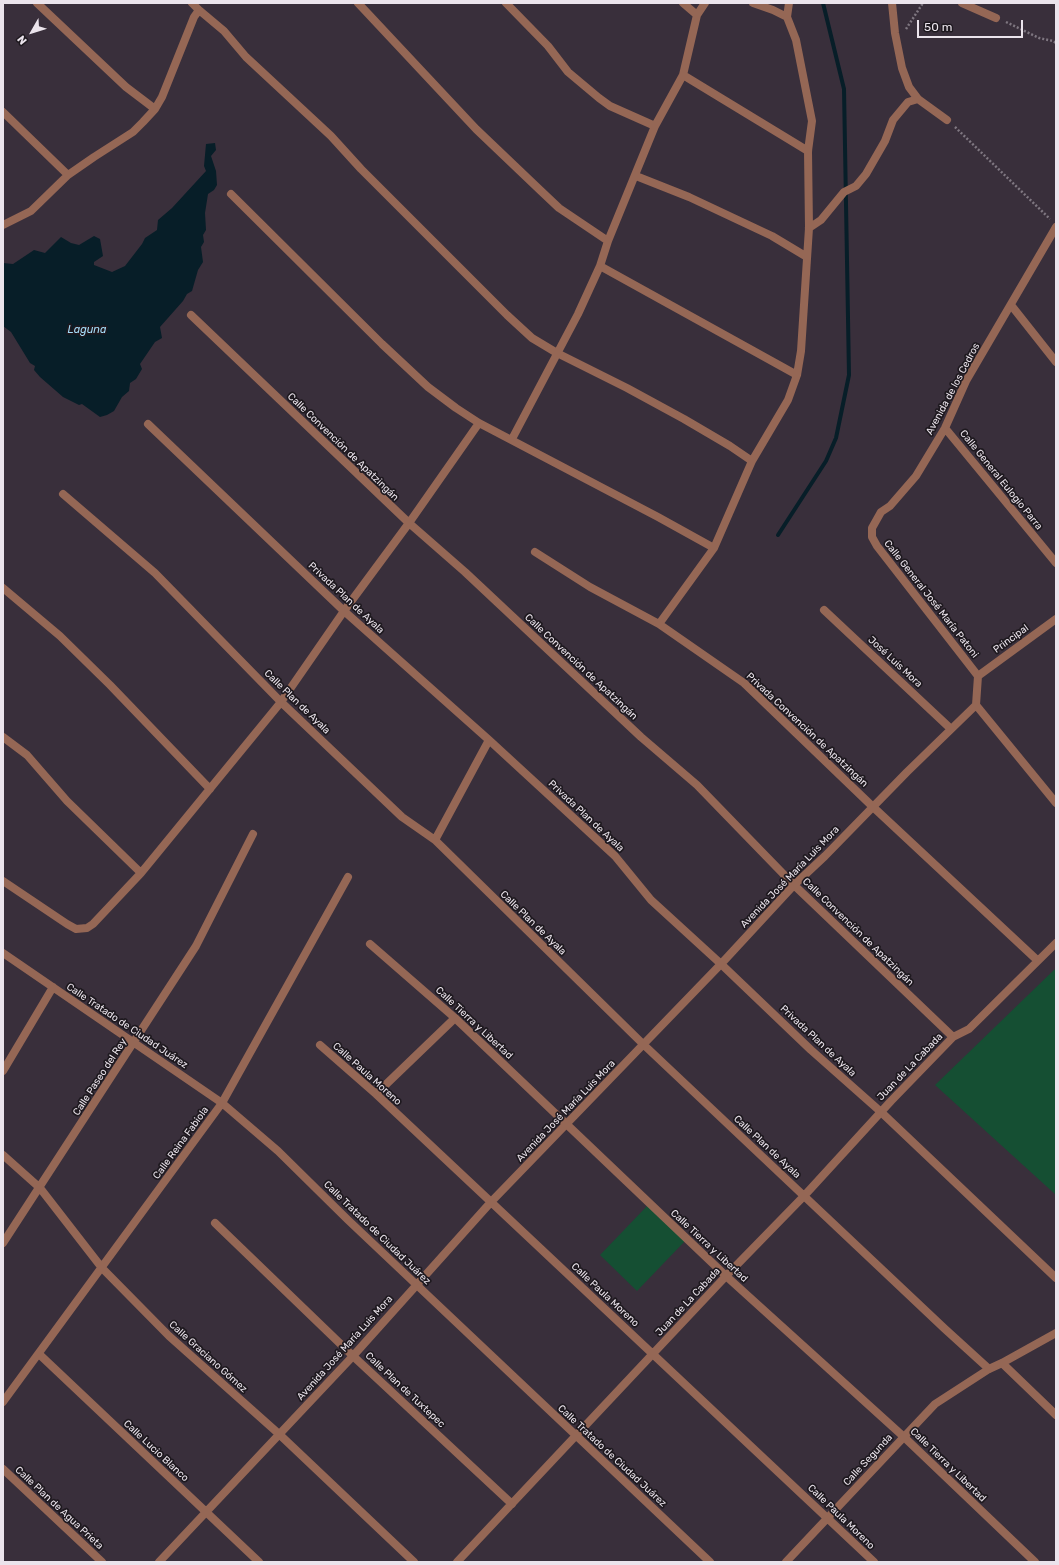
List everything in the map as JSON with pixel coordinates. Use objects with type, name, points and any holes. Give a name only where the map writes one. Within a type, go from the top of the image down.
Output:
[{"type":"street","points":[[37,3],[126,87],[155,109]]},
{"type":"street","points":[[192,3],[224,31],[246,57],[331,136],[361,169],[507,315],[532,338],[557,353],[678,415],[752,461]]},
{"type":"street","points":[[358,3],[476,129],[541,191],[559,208],[608,241]]},
{"type":"street","points":[[506,3],[548,46],[568,72],[599,98],[610,106],[655,126]]},
{"type":"street","points":[[683,3],[697,15]]},
{"type":"street","points":[[512,439],[600,266],[608,241],[636,176],[655,126],[683,75],[697,15],[705,3]]},
{"type":"street","points":[[753,3],[787,17]]},
{"type":"street","points":[[659,624],[714,548],[752,461],[788,400],[797,376],[801,351],[809,228],[808,151],[812,121],[796,40],[787,17],[789,3]]},
{"type":"street","points":[[892,3],[895,33],[902,68],[911,91],[918,99],[947,120]]},
{"type":"street","points":[[962,3],[996,18]]},
{"type":"street","points":[[3,225],[31,211],[68,175],[133,132],[155,109],[171,76],[179,52],[194,17],[199,10]]},
{"type":"street","points":[[683,75],[808,151]]},
{"type":"street","points":[[809,228],[822,220],[844,192],[856,186],[866,174],[885,141],[893,120],[908,102],[918,99]]},
{"type":"street","points":[[3,112],[68,175]]},
{"type":"street","points":[[636,176],[689,197],[772,236],[807,257]]},
{"type":"street","points":[[231,194],[382,344],[428,387],[456,408],[479,422],[714,548]]},
{"type":"street","name":"Avenida de los Cedros","points":[[871,532],[874,523],[881,512],[890,506],[916,476],[945,428],[966,382],[1056,227]]},
{"type":"street","points":[[600,266],[797,376]]},
{"type":"street","points":[[1011,305],[1056,362]]},
{"type":"street","name":"Calle Convención de Apatzingán","points":[[191,315],[409,523],[465,572],[641,736],[697,785],[794,885],[953,1036]]},
{"type":"street","points":[[3,881],[76,929],[80,930],[87,928],[93,924],[141,873],[281,702],[479,422]]},
{"type":"street","name":"Privada Plan de Ayala","points":[[148,424],[344,611],[489,740],[615,856],[651,900],[811,1050],[881,1112],[1056,1278]]},
{"type":"street","name":"Calle General Eulogio Parra","points":[[945,428],[1056,563]]},
{"type":"street","name":"Calle Plan de Ayala","points":[[63,494],[155,573],[281,702],[402,817],[435,840],[644,1045],[988,1369]]},
{"type":"street","name":"Calle General José María Patoni","points":[[871,532],[877,546],[978,676]]},
{"type":"street","name":"Privada Convención de Apatzingán","points":[[535,552],[590,587],[659,624],[744,683],[872,806],[1037,960]]},
{"type":"street","points":[[3,588],[60,636],[110,685],[210,789]]},
{"type":"street","name":"José Luis Mora","points":[[824,610],[951,729]]},
{"type":"street","name":"Principal","points":[[978,676],[1056,619]]},
{"type":"street","points":[[978,676],[976,705],[1056,803]]},
{"type":"street","name":"Avenida José María Luis Mora","points":[[159,1562],[353,1356],[491,1202],[644,1045],[794,885],[825,856],[872,806],[976,705]]},
{"type":"street","points":[[3,737],[27,755],[67,802],[141,873]]},
{"type":"street","points":[[435,840],[489,740]]},
{"type":"street","name":"Calle Paseo del Rey","points":[[3,1243],[196,946],[253,834]]},
{"type":"street","name":"Calle Reina Fabiola","points":[[3,1402],[222,1103],[348,877]]},
{"type":"street","name":"Juan de La Cabada","points":[[457,1562],[726,1276],[804,1196],[953,1036],[969,1029],[1037,960],[1056,943]]},
{"type":"street","name":"Calle Tierra y Libertad","points":[[370,944],[455,1018],[726,1276],[904,1437],[1034,1562]]},
{"type":"street","name":"Calle Tratado de Ciudad Juárez","points":[[3,952],[222,1103],[278,1151],[416,1285],[710,1562]]},
{"type":"street","points":[[3,1070],[53,987]]},
{"type":"street","points":[[376,1094],[455,1018]]},
{"type":"street","name":"Calle Paula Moreno","points":[[320,1045],[376,1094],[874,1562]]},
{"type":"street","name":"Calle Graciano Gómez","points":[[3,1155],[40,1188],[102,1268],[169,1336],[279,1434],[414,1562]]},
{"type":"street","name":"Calle Plan de Tuxtepec","points":[[215,1224],[353,1356],[512,1504]]},
{"type":"street","name":"Calle Segunda","points":[[786,1562],[935,1404],[988,1369],[1002,1363],[1056,1332]]},
{"type":"street","name":"Calle Lucio Blanco","points":[[39,1354],[259,1562]]},
{"type":"street","points":[[1002,1363],[1056,1415]]},
{"type":"street","name":"Calle Plan de Agua Prieta","points":[[3,1469],[102,1562]]},
{"type":"path","points":[[996,18],[1039,38],[1053,41],[1056,44]]},
{"type":"path","points":[[947,120],[1051,220]]},
{"type":"green space","points":[[1056,968],[1056,1195],[935,1085]]},
{"type":"green space","points":[[648,1205],[686,1240],[637,1291],[600,1255]]},
{"type":"water","name":"Laguna","points":[[215,143],[216,150],[211,156],[216,171],[217,185],[214,190],[208,194],[205,213],[206,230],[203,235],[204,242],[201,247],[203,262],[198,270],[192,291],[187,294],[183,301],[160,327],[162,338],[155,342],[140,364],[142,369],[136,379],[130,383],[129,391],[122,397],[114,411],[100,417],[82,404],[79,405],[63,397],[40,377],[34,370],[35,366],[30,363],[11,332],[3,326],[3,263],[13,264],[34,250],[45,253],[61,237],[71,243],[79,245],[94,236],[100,239],[103,256],[94,262],[94,265],[112,272],[125,266],[145,238],[157,230],[158,220],[172,208],[206,171],[204,166],[206,144]]},
{"type":"waterway","points":[[778,535],[826,461],[836,438],[849,375],[844,89],[823,3]]}]
